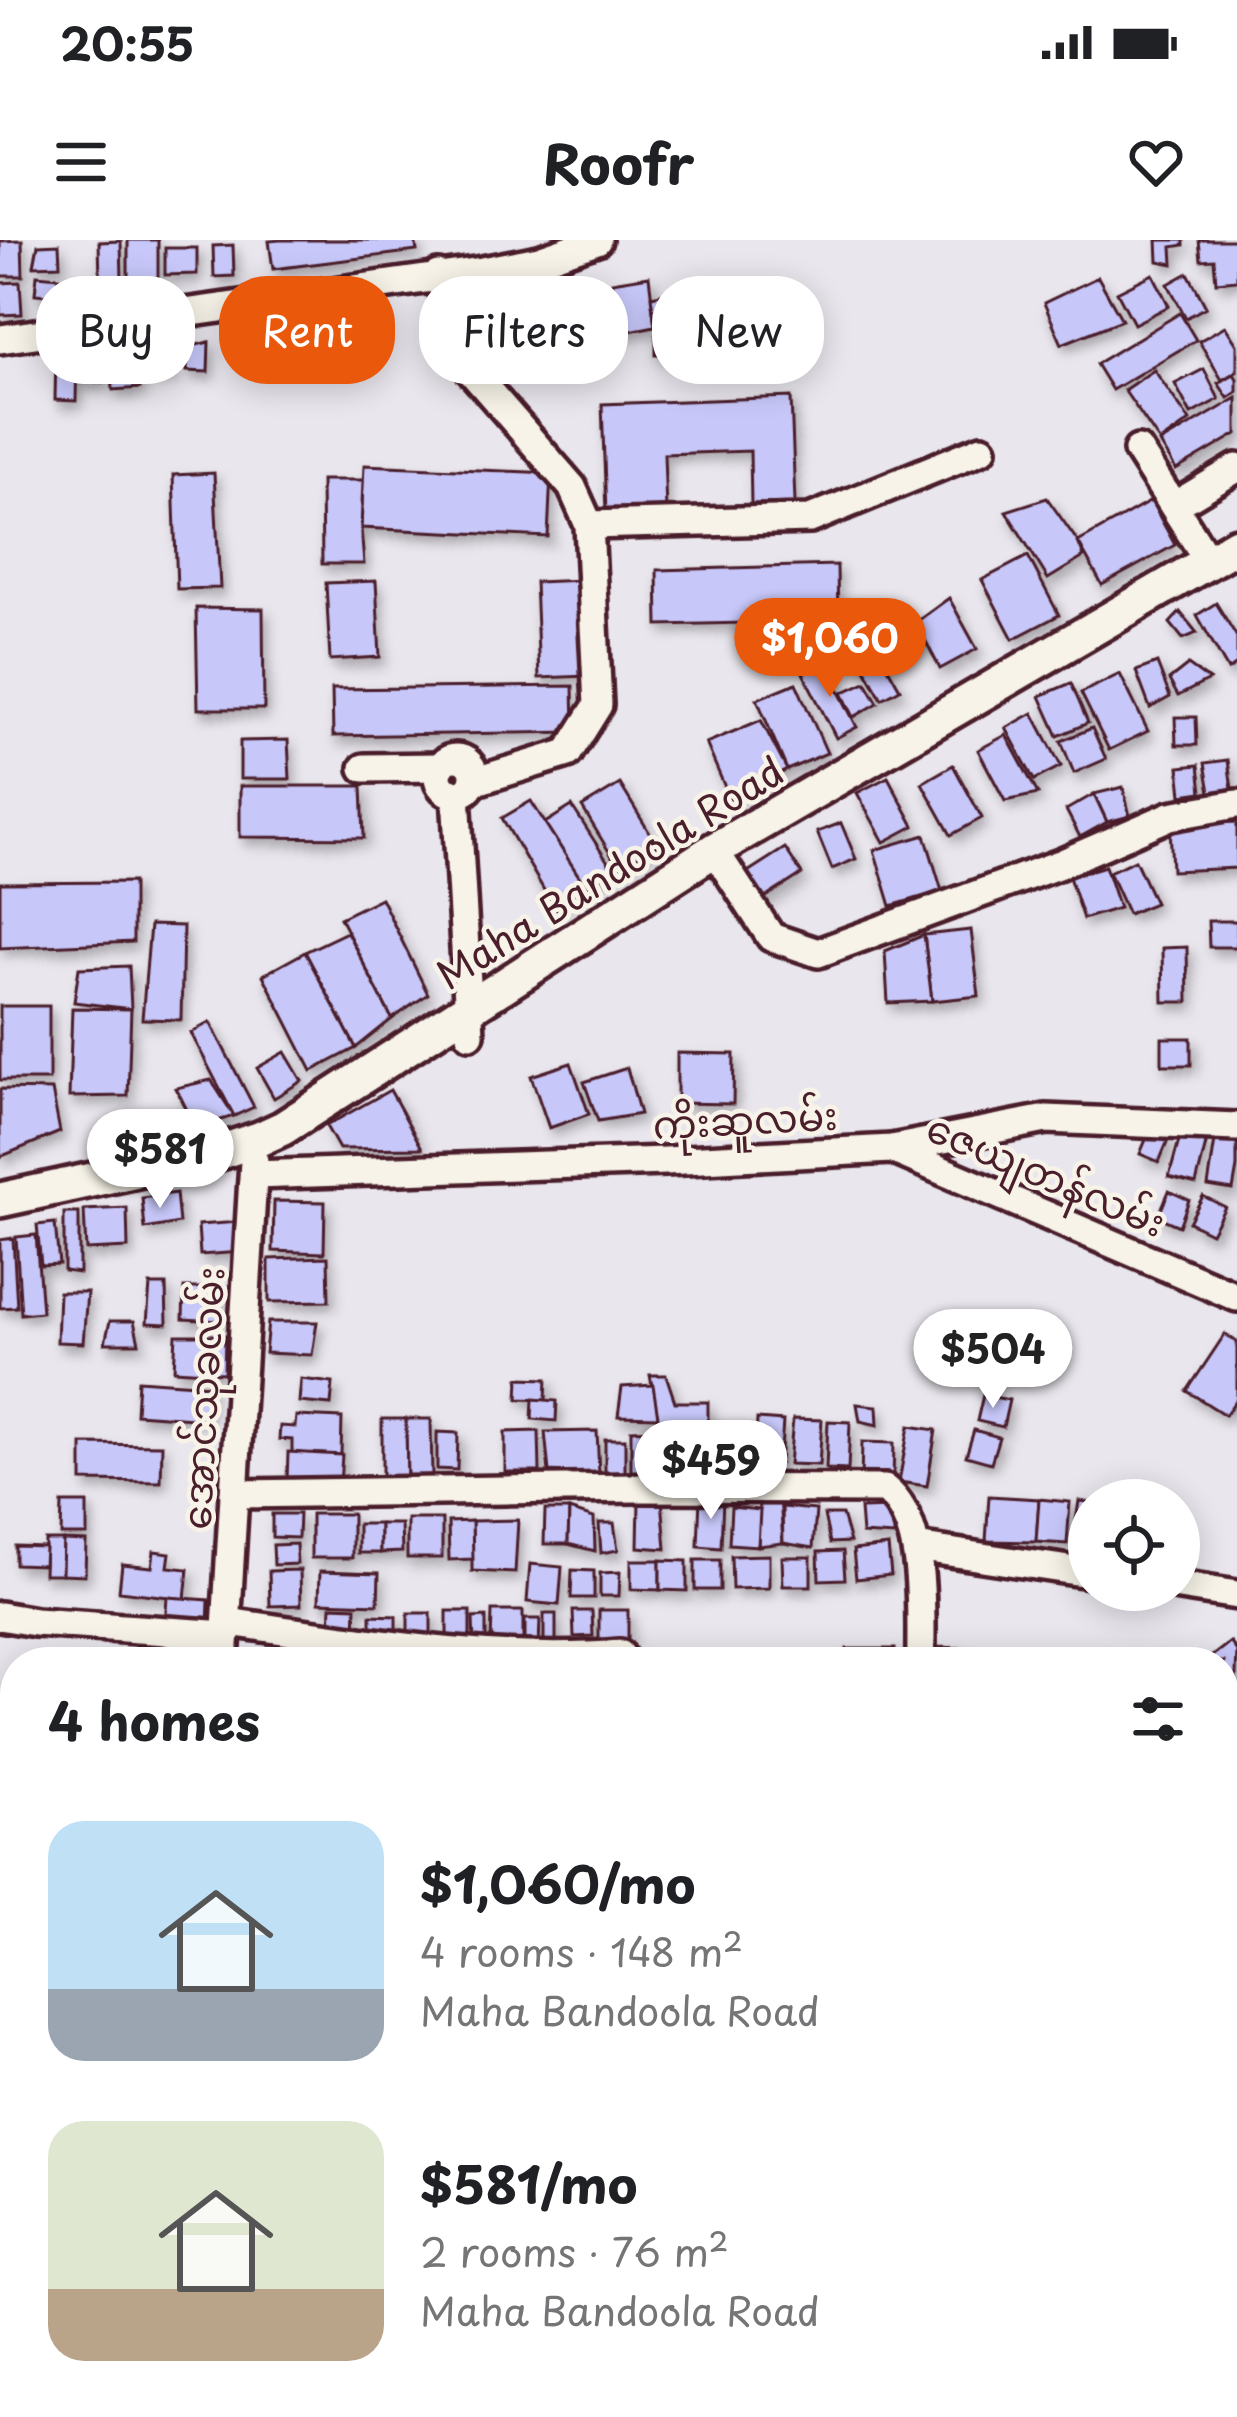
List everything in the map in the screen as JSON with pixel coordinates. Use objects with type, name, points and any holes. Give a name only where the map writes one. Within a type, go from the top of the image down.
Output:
[{"type":"main road","name":"Maha Bandoola Road","points":[[0,1221],[188,1180],[256,1158],[283,1128],[470,1022],[720,860],[1228,558]]},
{"type":"main road","name":"Maha Bandoola Road","points":[[0,1200],[186,1160],[256,1158]]},
{"type":"street","points":[[0,339],[539,260],[597,240]]},
{"type":"street","points":[[364,768],[441,767],[441,785],[450,793],[568,754],[598,705],[589,525],[572,487],[470,370],[438,275]]},
{"type":"street","points":[[589,525],[810,519],[982,449]]},
{"type":"street","points":[[1138,451],[1174,506],[1228,558]]},
{"type":"street","points":[[1174,506],[1237,468]]},
{"type":"street","points":[[464,788],[470,1022]]},
{"type":"street","points":[[720,860],[771,937],[818,953],[1060,864],[1170,815],[1237,804]]},
{"type":"street","name":"ကိုးဆူလမ်း","points":[[256,1158],[666,1161],[892,1149],[1046,1119],[1237,1127]]},
{"type":"street","name":"ဇေယျတန်လမ်း","points":[[892,1149],[1237,1297]]},
{"type":"street","name":"အောင်သုခလမ်း","points":[[226,1640],[256,1158]]},
{"type":"street","points":[[234,1494],[885,1489],[899,1499],[916,1547],[920,1647]]},
{"type":"street","points":[[916,1547],[1068,1570]]},
{"type":"street","points":[[1200,1589],[1237,1595]]},
{"type":"street","points":[[0,1616],[226,1640],[388,1647]]},
{"type":"building","points":[[22,240],[23,276],[0,276],[0,241]]},
{"type":"building","points":[[128,240],[158,240],[158,276],[128,276]]},
{"type":"building","points":[[415,240],[417,251],[273,269],[269,241]]},
{"type":"building","points":[[1157,240],[1184,240],[1184,245],[1172,247],[1173,264],[1158,261]]},
{"type":"building","points":[[1199,240],[1237,240],[1237,280],[1216,282],[1214,259],[1201,260]]},
{"type":"building","points":[[121,241],[122,276],[100,276],[99,242]]},
{"type":"building","points":[[59,244],[60,265],[34,266],[38,245]]},
{"type":"building","points":[[233,245],[234,276],[214,277],[213,246]]},
{"type":"building","points":[[165,248],[197,248],[197,274],[165,275]]},
{"type":"building","points":[[1188,273],[1206,307],[1186,318],[1168,284]]},
{"type":"building","points":[[1153,274],[1169,306],[1134,324],[1117,292]]},
{"type":"building","points":[[649,276],[652,327],[628,331],[628,279]]},
{"type":"building","points":[[1098,277],[1122,320],[1062,344],[1044,303]]},
{"type":"building","points":[[20,282],[22,314],[0,315],[0,283]]},
{"type":"building","points":[[1180,313],[1196,340],[1112,390],[1096,364]]},
{"type":"building","points":[[1225,326],[1237,345],[1237,371],[1222,380],[1199,341]]},
{"type":"building","points":[[209,342],[208,372],[195,371],[195,345]]},
{"type":"building","points":[[1204,369],[1219,399],[1191,414],[1175,384]]},
{"type":"building","points":[[1154,370],[1190,421],[1160,442],[1124,390]]},
{"type":"building","points":[[1234,374],[1237,392],[1228,398],[1218,383]]},
{"type":"building","points":[[55,384],[76,384],[76,401],[55,400]]},
{"type":"building","points":[[113,384],[140,384],[140,388],[113,390]]},
{"type":"building","points":[[791,397],[795,503],[751,504],[750,451],[664,454],[666,511],[606,513],[602,404]]},
{"type":"building","points":[[1237,398],[1237,434],[1176,470],[1160,443]]},
{"type":"building","points":[[364,465],[551,473],[548,537],[361,528]]},
{"type":"building","points":[[214,473],[220,588],[177,589],[173,475]]},
{"type":"building","points":[[321,480],[363,480],[364,564],[322,564]]},
{"type":"building","points":[[1047,498],[1084,557],[1048,579],[1006,511]]},
{"type":"building","points":[[1151,501],[1175,545],[1102,585],[1078,542]]},
{"type":"building","points":[[1028,556],[1059,615],[1013,639],[982,580]]},
{"type":"building","points":[[837,565],[838,621],[658,625],[657,570]]},
{"type":"building","points":[[584,580],[588,676],[539,678],[535,582]]},
{"type":"building","points":[[376,581],[380,657],[330,660],[326,583]]},
{"type":"building","points":[[949,598],[977,649],[940,669],[916,622]]},
{"type":"building","points":[[1216,603],[1237,637],[1237,664],[1228,670],[1197,615]]},
{"type":"building","points":[[196,608],[263,609],[264,709],[198,709]]},
{"type":"building","points":[[1180,612],[1197,633],[1183,639],[1170,623]]},
{"type":"building","points":[[916,622],[926,645],[891,660],[881,637]]},
{"type":"building","points":[[869,634],[900,689],[882,699],[851,644]]},
{"type":"building","points":[[824,662],[857,727],[836,738],[803,673]]},
{"type":"building","points":[[1157,663],[1170,697],[1150,708],[1136,671]]},
{"type":"building","points":[[1188,665],[1209,680],[1178,696],[1169,680]]},
{"type":"building","points":[[1120,674],[1148,731],[1109,750],[1081,693]]},
{"type":"building","points":[[866,682],[878,703],[854,717],[842,693]]},
{"type":"building","points":[[796,683],[827,753],[787,770],[757,699]]},
{"type":"building","points":[[1071,683],[1088,723],[1058,736],[1040,696]]},
{"type":"building","points":[[573,686],[574,732],[333,736],[332,689]]},
{"type":"building","points":[[1033,713],[1061,766],[1034,780],[1006,728]]},
{"type":"building","points":[[1175,717],[1196,717],[1197,745],[1176,745]]},
{"type":"building","points":[[761,720],[787,770],[730,799],[706,743]]},
{"type":"building","points":[[1092,728],[1106,759],[1074,773],[1061,741]]},
{"type":"building","points":[[1006,735],[1038,794],[1005,801],[978,750]]},
{"type":"building","points":[[288,740],[290,779],[240,779],[240,741]]},
{"type":"building","points":[[1228,760],[1232,789],[1210,792],[1205,763]]},
{"type":"building","points":[[953,765],[982,818],[951,835],[922,783]]},
{"type":"building","points":[[1199,765],[1202,792],[1182,795],[1179,767]]},
{"type":"building","points":[[888,777],[914,826],[884,842],[857,793]]},
{"type":"building","points":[[620,784],[657,845],[619,868],[582,807]]},
{"type":"building","points":[[240,786],[362,786],[364,838],[240,837]]},
{"type":"building","points":[[1123,787],[1130,816],[1107,822],[1094,794]]},
{"type":"building","points":[[1094,794],[1107,822],[1080,837],[1066,810]]},
{"type":"building","points":[[531,801],[586,887],[555,909],[502,818]]},
{"type":"building","points":[[572,806],[613,870],[586,887],[545,823]]},
{"type":"building","points":[[1237,822],[1237,868],[1172,871],[1170,825]]},
{"type":"building","points":[[841,823],[856,859],[832,869],[817,832]]},
{"type":"building","points":[[925,835],[942,891],[891,906],[874,850]]},
{"type":"building","points":[[785,848],[802,874],[760,901],[743,875]]},
{"type":"building","points":[[1135,860],[1155,903],[1128,914],[1109,872]]},
{"type":"building","points":[[1105,866],[1119,908],[1083,919],[1069,877]]},
{"type":"building","points":[[133,882],[133,942],[0,948],[0,883]]},
{"type":"building","points":[[381,898],[428,994],[392,1019],[340,918]]},
{"type":"building","points":[[1208,921],[1237,921],[1237,947],[1209,947]]},
{"type":"building","points":[[150,925],[183,926],[181,1020],[142,1019]]},
{"type":"building","points":[[971,930],[979,996],[932,1001],[924,935]]},
{"type":"building","points":[[347,932],[392,1019],[356,1048],[305,952]]},
{"type":"building","points":[[924,935],[932,1001],[888,1003],[885,951]]},
{"type":"building","points":[[1187,947],[1188,1002],[1163,1002],[1162,948]]},
{"type":"building","points":[[305,952],[356,1048],[312,1071],[263,975]]},
{"type":"building","points":[[129,966],[131,1009],[74,1002],[79,968]]},
{"type":"building","points":[[0,1006],[49,1006],[49,1080],[0,1080]]},
{"type":"building","points":[[72,1008],[131,1009],[128,1096],[69,1097]]},
{"type":"building","points":[[210,1022],[254,1107],[234,1116],[191,1033]]},
{"type":"building","points":[[1162,1038],[1191,1038],[1191,1065],[1162,1065]]},
{"type":"building","points":[[285,1052],[302,1081],[274,1098],[257,1068]]},
{"type":"building","points":[[677,1053],[734,1054],[733,1104],[677,1103]]},
{"type":"building","points":[[571,1063],[589,1114],[549,1128],[531,1076]]},
{"type":"building","points":[[627,1068],[640,1114],[598,1121],[584,1082]]},
{"type":"building","points":[[211,1080],[234,1116],[196,1128],[176,1088]]},
{"type":"building","points":[[0,1089],[52,1090],[60,1132],[0,1157]]},
{"type":"building","points":[[390,1090],[422,1148],[339,1149],[326,1126]]},
{"type":"building","points":[[1150,1130],[1169,1138],[1159,1162],[1140,1154]]},
{"type":"building","points":[[1181,1133],[1207,1140],[1196,1184],[1169,1177]]},
{"type":"building","points":[[1216,1134],[1237,1137],[1233,1190],[1208,1186]]},
{"type":"building","points":[[1169,1191],[1189,1200],[1179,1226],[1158,1217]]},
{"type":"building","points":[[176,1193],[179,1223],[145,1229],[142,1198]]},
{"type":"building","points":[[1203,1196],[1225,1207],[1211,1233],[1189,1222]]},
{"type":"building","points":[[274,1201],[325,1202],[324,1253],[273,1251]]},
{"type":"building","points":[[127,1208],[128,1248],[86,1250],[84,1210]]},
{"type":"building","points":[[64,1213],[79,1213],[79,1273],[64,1271]]},
{"type":"building","points":[[240,1222],[242,1252],[200,1255],[198,1225]]},
{"type":"building","points":[[55,1223],[59,1264],[41,1265],[37,1225]]},
{"type":"building","points":[[36,1235],[42,1312],[21,1314],[16,1237]]},
{"type":"building","points":[[13,1238],[17,1307],[0,1308],[0,1240]]},
{"type":"building","points":[[328,1257],[329,1301],[269,1302],[269,1259]]},
{"type":"building","points":[[150,1285],[166,1285],[167,1324],[147,1323]]},
{"type":"building","points":[[184,1288],[219,1288],[220,1321],[183,1319]]},
{"type":"building","points":[[59,1292],[87,1292],[83,1343],[57,1342]]},
{"type":"building","points":[[110,1321],[134,1321],[139,1343],[105,1343]]},
{"type":"building","points":[[268,1322],[317,1322],[312,1355],[265,1353]]},
{"type":"building","points":[[1225,1334],[1237,1342],[1237,1399],[1225,1415],[1187,1391]]},
{"type":"building","points":[[176,1335],[225,1335],[224,1373],[174,1370]]},
{"type":"building","points":[[650,1375],[666,1375],[675,1402],[708,1402],[708,1426],[659,1424]]},
{"type":"building","points":[[519,1378],[547,1379],[546,1400],[518,1399]]},
{"type":"building","points":[[301,1379],[333,1383],[331,1405],[299,1402]]},
{"type":"building","points":[[138,1380],[210,1385],[207,1419],[136,1414]]},
{"type":"building","points":[[653,1385],[658,1417],[618,1416],[622,1387]]},
{"type":"building","points":[[983,1395],[1009,1400],[1003,1427],[977,1421]]},
{"type":"building","points":[[533,1399],[557,1401],[556,1421],[532,1419]]},
{"type":"building","points":[[857,1404],[877,1406],[878,1425],[860,1421]]},
{"type":"building","points":[[296,1416],[342,1418],[341,1455],[292,1453],[292,1440],[279,1439],[280,1426],[295,1427]]},
{"type":"building","points":[[382,1419],[406,1419],[407,1478],[382,1478]]},
{"type":"building","points":[[406,1419],[431,1419],[432,1478],[407,1478]]},
{"type":"building","points":[[757,1419],[783,1421],[780,1463],[755,1458]]},
{"type":"building","points":[[793,1419],[822,1420],[819,1465],[789,1464]]},
{"type":"building","points":[[828,1421],[850,1422],[848,1470],[826,1469]]},
{"type":"building","points":[[909,1426],[936,1430],[927,1486],[899,1482]]},
{"type":"building","points":[[655,1429],[655,1471],[631,1471],[631,1430]]},
{"type":"building","points":[[667,1430],[701,1431],[700,1477],[666,1476]]},
{"type":"building","points":[[974,1430],[999,1437],[991,1463],[966,1456]]},
{"type":"building","points":[[539,1431],[540,1472],[505,1472],[505,1432]]},
{"type":"building","points":[[597,1431],[599,1475],[549,1472],[545,1432]]},
{"type":"building","points":[[437,1432],[458,1433],[457,1470],[437,1469]]},
{"type":"building","points":[[605,1439],[625,1439],[625,1477],[605,1472]]},
{"type":"building","points":[[862,1442],[894,1443],[893,1480],[861,1480]]},
{"type":"building","points":[[82,1444],[162,1445],[161,1482],[82,1481]]},
{"type":"building","points":[[288,1452],[342,1455],[340,1484],[287,1481]]},
{"type":"building","points":[[780,1496],[783,1543],[758,1546],[759,1497]]},
{"type":"building","points":[[989,1496],[1039,1499],[1036,1542],[986,1541]]},
{"type":"building","points":[[723,1497],[721,1548],[698,1546],[700,1498]]},
{"type":"building","points":[[639,1499],[662,1499],[666,1549],[638,1547]]},
{"type":"building","points":[[1039,1499],[1068,1502],[1067,1544],[1036,1542]]},
{"type":"building","points":[[62,1503],[87,1503],[87,1535],[61,1535]]},
{"type":"building","points":[[731,1507],[760,1510],[758,1546],[729,1544]]},
{"type":"building","points":[[782,1507],[816,1510],[813,1548],[783,1543]]},
{"type":"building","points":[[894,1508],[894,1536],[862,1534],[860,1509]]},
{"type":"building","points":[[545,1510],[569,1510],[568,1544],[544,1544]]},
{"type":"building","points":[[569,1510],[594,1518],[595,1551],[568,1544]]},
{"type":"building","points":[[272,1514],[299,1514],[298,1538],[272,1537]]},
{"type":"building","points":[[311,1514],[352,1514],[352,1558],[311,1558]]},
{"type":"building","points":[[824,1515],[842,1515],[850,1542],[830,1543]]},
{"type":"building","points":[[407,1519],[442,1519],[442,1558],[407,1558]]},
{"type":"building","points":[[518,1520],[515,1573],[472,1571],[472,1521]]},
{"type":"building","points":[[472,1521],[473,1559],[449,1560],[448,1522]]},
{"type":"building","points":[[599,1523],[614,1523],[618,1550],[601,1553]]},
{"type":"building","points":[[358,1524],[380,1524],[380,1553],[358,1553]]},
{"type":"building","points":[[380,1524],[401,1524],[402,1552],[380,1553]]},
{"type":"building","points":[[45,1540],[63,1540],[62,1574],[44,1574]]},
{"type":"building","points":[[63,1540],[86,1541],[85,1575],[62,1574]]},
{"type":"building","points":[[296,1544],[297,1564],[274,1565],[273,1545]]},
{"type":"building","points":[[15,1546],[45,1547],[44,1565],[15,1564]]},
{"type":"building","points":[[888,1546],[891,1575],[856,1579],[853,1550]]},
{"type":"building","points":[[154,1551],[170,1553],[168,1567],[188,1569],[185,1599],[119,1591],[122,1564],[152,1567]]},
{"type":"building","points":[[843,1551],[845,1579],[819,1580],[818,1552]]},
{"type":"building","points":[[769,1555],[769,1588],[732,1589],[731,1556]]},
{"type":"building","points":[[782,1557],[811,1557],[811,1586],[783,1586]]},
{"type":"building","points":[[631,1560],[660,1560],[660,1590],[631,1589]]},
{"type":"building","points":[[660,1560],[687,1561],[687,1591],[660,1590]]},
{"type":"building","points":[[695,1560],[720,1560],[720,1590],[695,1590]]},
{"type":"building","points":[[530,1564],[562,1567],[559,1605],[527,1602]]},
{"type":"building","points":[[300,1570],[301,1605],[270,1606],[269,1571]]},
{"type":"building","points":[[572,1570],[594,1571],[594,1598],[571,1598]]},
{"type":"building","points":[[320,1571],[379,1573],[378,1604],[319,1602]]},
{"type":"building","points":[[620,1572],[619,1596],[600,1596],[600,1573]]},
{"type":"building","points":[[167,1597],[209,1600],[208,1626],[165,1624]]},
{"type":"building","points":[[331,1606],[356,1607],[355,1633],[330,1632]]},
{"type":"building","points":[[599,1610],[628,1610],[628,1641],[599,1641]]},
{"type":"building","points":[[447,1611],[470,1611],[470,1638],[447,1637]]},
{"type":"building","points":[[492,1611],[523,1611],[523,1645],[491,1645]]},
{"type":"building","points":[[573,1611],[592,1611],[593,1636],[574,1637]]},
{"type":"building","points":[[408,1613],[431,1613],[431,1637],[408,1637]]},
{"type":"building","points":[[544,1614],[556,1614],[556,1644],[544,1644]]},
{"type":"building","points":[[371,1615],[396,1616],[396,1630],[371,1630]]},
{"type":"building","points":[[486,1617],[486,1644],[474,1644],[473,1618]]},
{"type":"building","points":[[525,1619],[540,1619],[539,1646],[525,1646]]}]
